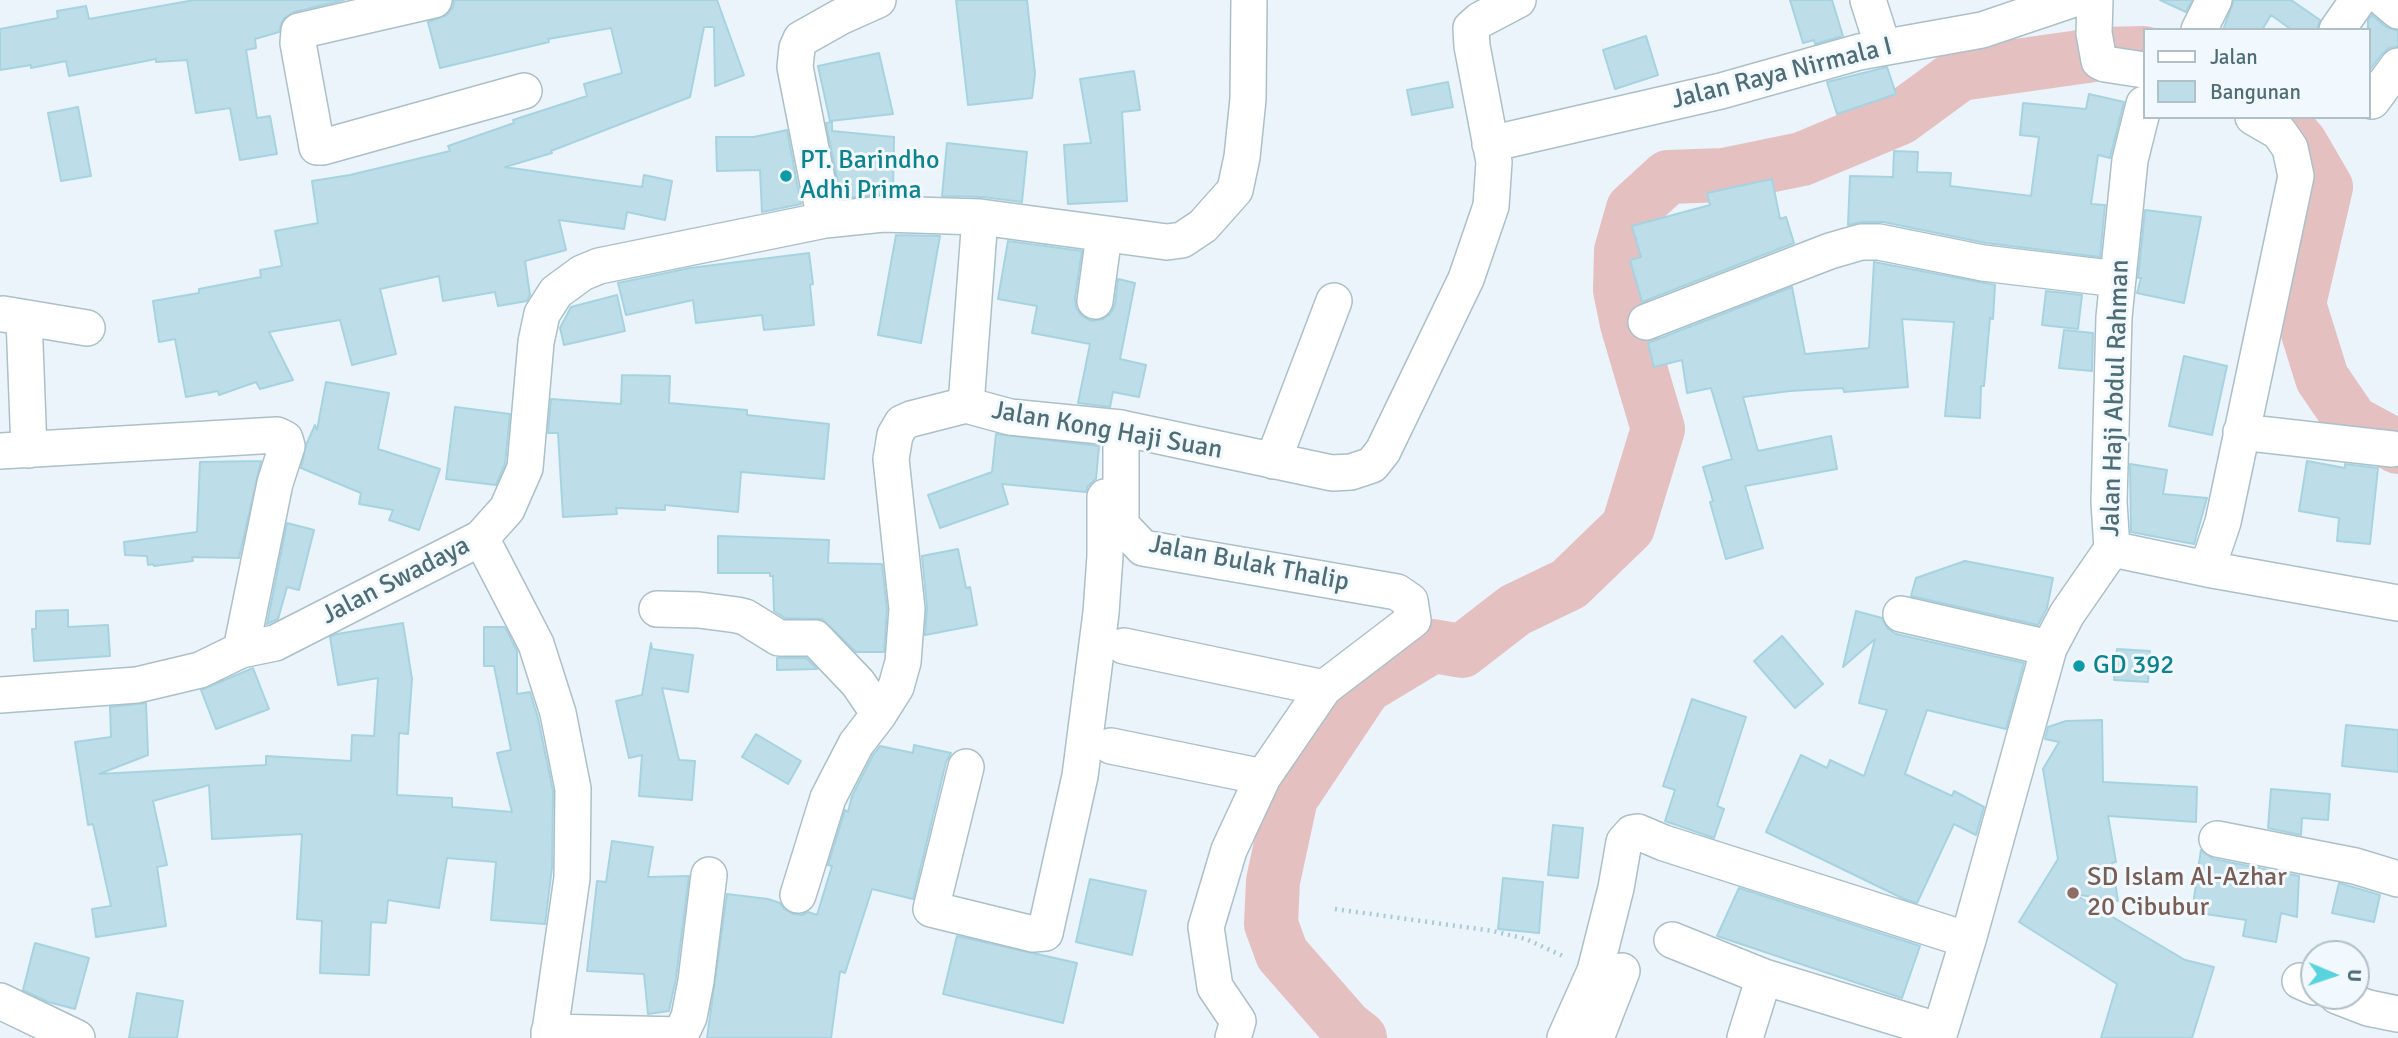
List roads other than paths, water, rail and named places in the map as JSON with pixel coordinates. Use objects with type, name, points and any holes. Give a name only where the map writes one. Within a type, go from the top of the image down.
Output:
[{"type":"street","points":[[434,0],[299,32],[298,43],[317,147],[524,91]]},
{"type":"street","points":[[825,220],[795,67],[797,48],[801,39],[878,0]]},
{"type":"street","name":"Jalan Swadaya","points":[[0,695],[137,685],[200,670],[241,650],[275,643],[481,537],[507,509],[525,468],[541,314],[556,292],[582,273],[599,266],[825,220],[883,214],[980,216],[1167,243],[1182,240],[1203,226],[1235,190],[1242,157],[1248,100],[1250,0]]},
{"type":"street","points":[[1490,144],[1471,28],[1480,20],[1518,0]]},
{"type":"street","points":[[1868,0],[1883,47]]},
{"type":"street","name":"Jalan Raya Nirmala I","points":[[1490,144],[1721,91],[1883,47],[1982,30],[2071,0]]},
{"type":"street","points":[[2200,28],[2214,0]]},
{"type":"street","points":[[2338,28],[2358,0]]},
{"type":"street","points":[[2385,0],[2398,11]]},
{"type":"street","points":[[2096,32],[2105,64],[2142,70]]},
{"type":"street","points":[[2372,101],[2398,66]]},
{"type":"street","name":"Jalan Haji Abdul Rahman","points":[[1939,1035],[2049,648],[2067,614],[2112,549],[2109,502],[2114,317],[2130,160],[2142,112]]},
{"type":"street","points":[[2207,569],[2223,522],[2296,176],[2290,148],[2279,132],[2256,119]]},
{"type":"street","name":"Jalan Kong Haji Suan","points":[[980,216],[966,405],[1010,417],[1112,428],[1332,473],[1351,472],[1372,465],[1383,451],[1466,279],[1491,206],[1494,162],[1490,144]]},
{"type":"street","points":[[1095,301],[1104,235]]},
{"type":"street","points":[[1646,322],[1830,251],[1861,242],[1879,242],[1983,263],[2118,279]]},
{"type":"street","points":[[1273,461],[1334,300]]},
{"type":"street","points":[[87,328],[12,316],[14,450],[277,435],[285,439],[287,446],[275,483],[241,650]]},
{"type":"street","points":[[798,895],[828,798],[856,744],[896,687],[903,662],[907,609],[891,459],[895,435],[902,423],[911,419],[966,405]]},
{"type":"street","points":[[966,767],[931,909],[1033,933],[1045,933],[1080,776],[1101,613],[1112,428]]},
{"type":"street","name":"Jalan Bulak Thalip","points":[[1112,428],[1119,453],[1121,525],[1143,548],[1397,592],[1410,601],[1413,620],[1324,688]]},
{"type":"street","points":[[2241,432],[2392,449]]},
{"type":"street","points":[[481,537],[536,644],[558,713],[573,789],[572,878],[549,1035],[680,1036],[689,1017],[696,981],[709,875]]},
{"type":"street","points":[[2112,549],[2398,603]]},
{"type":"street","points":[[657,609],[699,610],[737,615],[779,638],[815,638],[821,641],[858,683],[879,714]]},
{"type":"street","points":[[1901,614],[2049,648]]},
{"type":"street","points":[[1124,646],[1324,688],[1262,777],[1229,850],[1206,927],[1215,987],[1238,1021],[1233,1038]]},
{"type":"street","points":[[1111,746],[1262,777]]},
{"type":"street","points":[[1596,1038],[1609,971],[1610,913],[1624,842],[1628,835],[1638,832],[1664,843],[1968,940]]},
{"type":"street","points":[[2217,839],[2355,866],[2398,879]]},
{"type":"street","points":[[1672,940],[1764,977],[1939,1035]]},
{"type":"street","points":[[1565,1038],[1609,971]]},
{"type":"street","points":[[1745,1038],[1764,977]]},
{"type":"street","points":[[0,1000],[76,1038]]},
{"type":"street","points":[[2370,1008],[2398,1014]]},
{"type":"waterway","points":[[1360,1038],[1346,1027],[1282,954],[1271,924],[1273,881],[1291,798],[1365,687],[1433,646],[1462,651],[1515,610],[1569,584],[1628,527],[1658,429],[1627,324],[1620,290],[1621,251],[1633,209],[1668,177],[1724,175],[1802,159],[1900,118],[1960,74],[2101,54],[2142,53]]},
{"type":"waterway","points":[[2280,119],[2301,144],[2326,187],[2299,304],[2322,378],[2352,422],[2398,447]]},
{"type":"place","name":"PT. Barindho Adhi Prima","points":[[786,176]]},
{"type":"place","name":"GD 392","points":[[2079,666]]},
{"type":"place","name":"SD Islam Al-Azhar 20 Cibubur","points":[[2073,893]]}]
